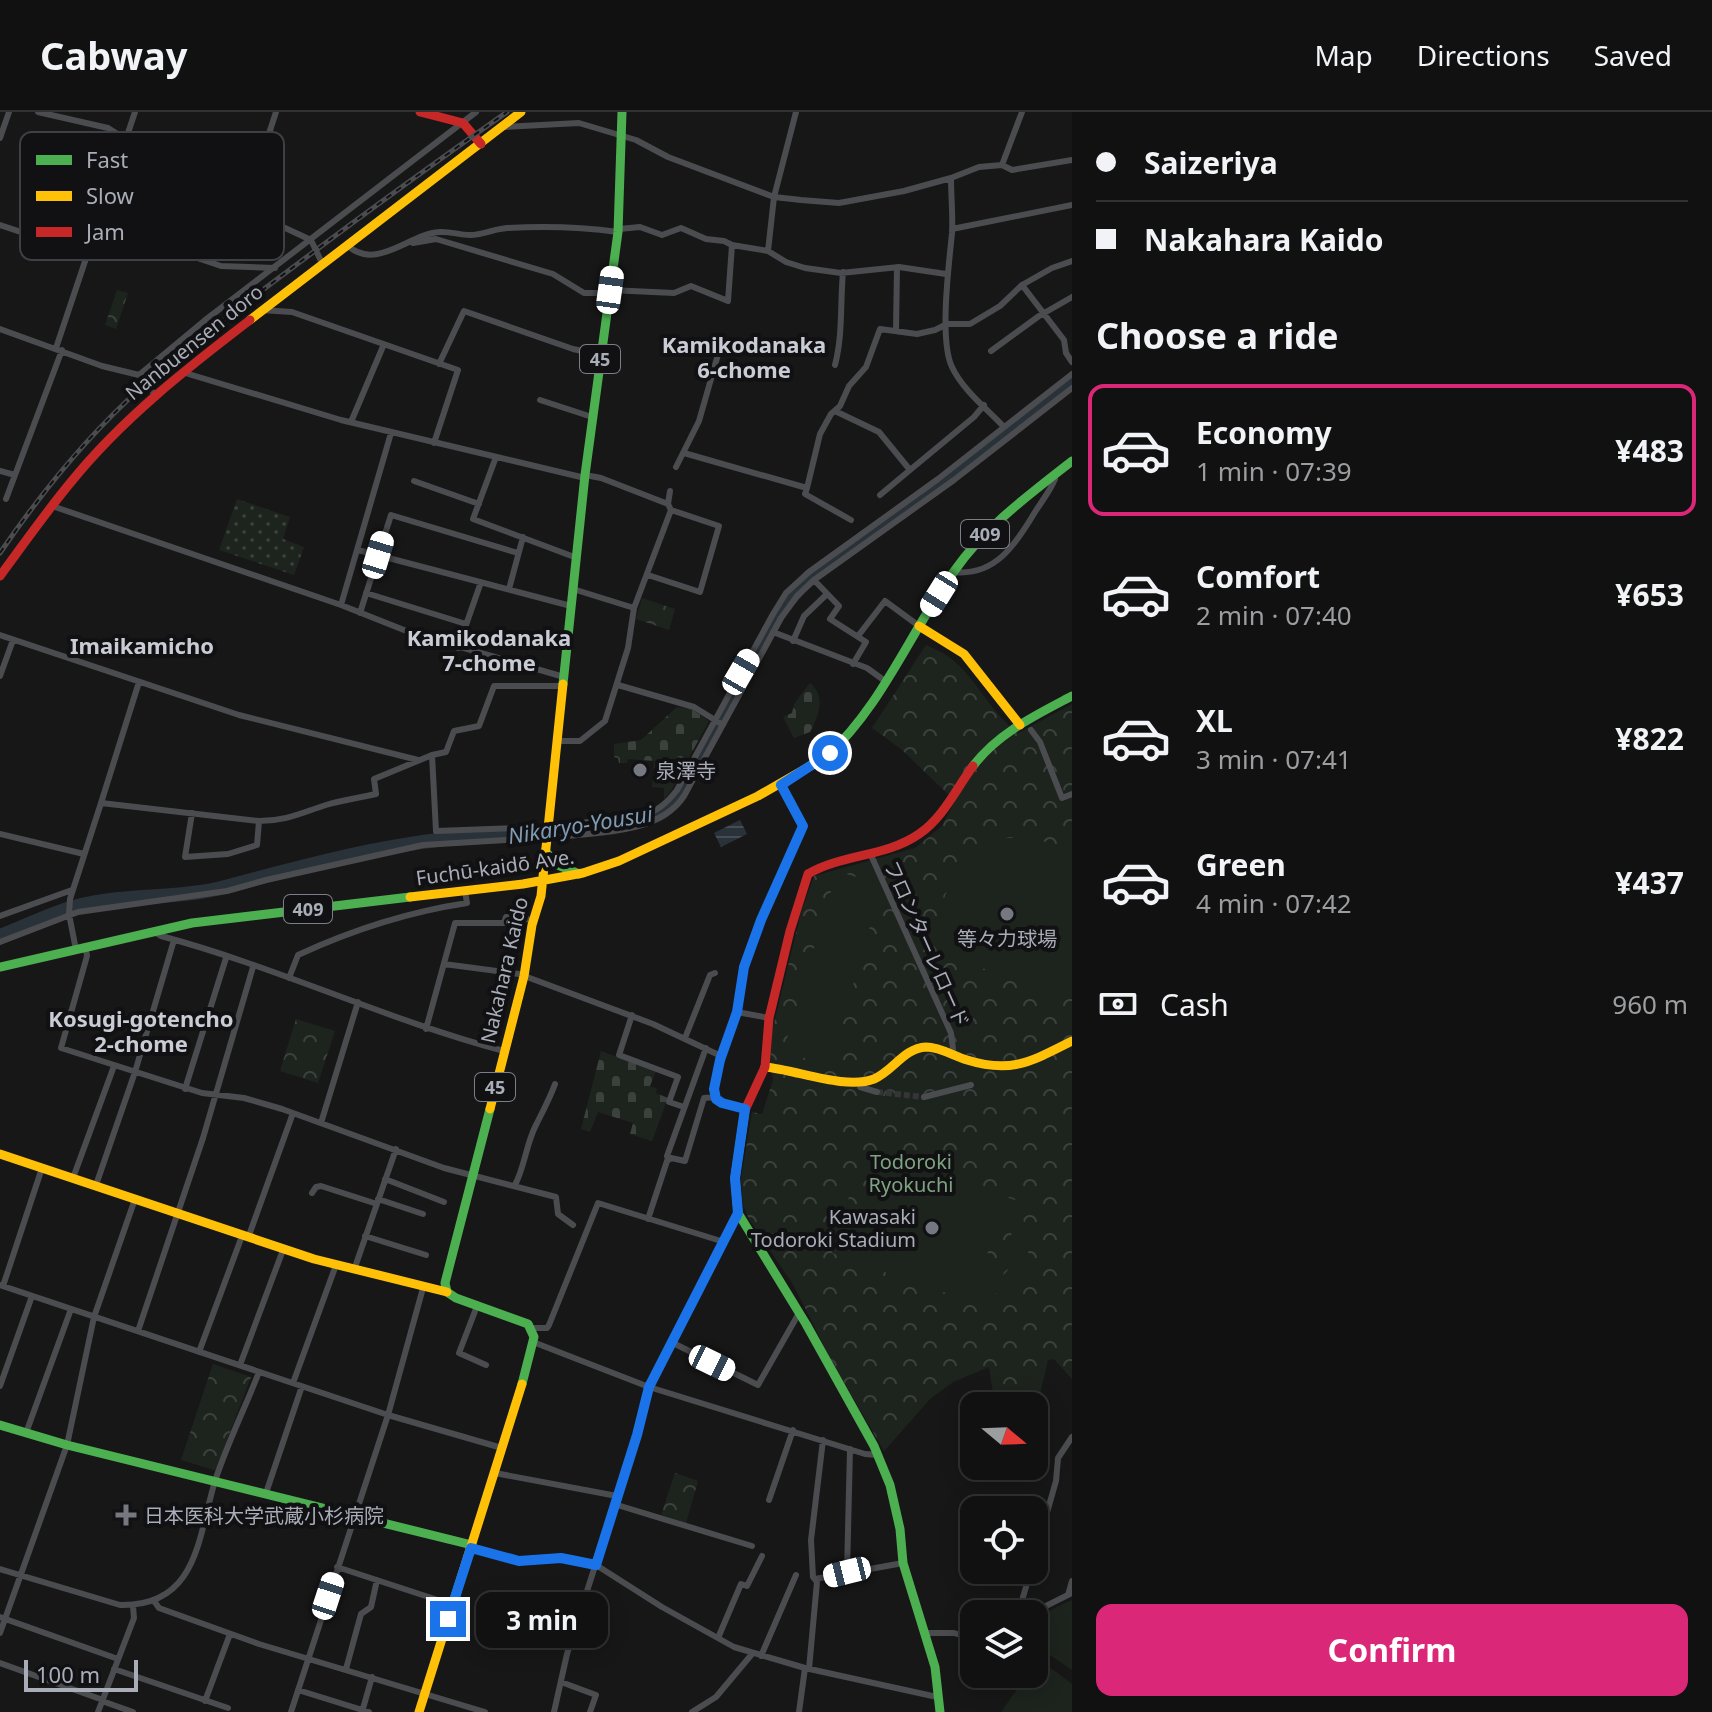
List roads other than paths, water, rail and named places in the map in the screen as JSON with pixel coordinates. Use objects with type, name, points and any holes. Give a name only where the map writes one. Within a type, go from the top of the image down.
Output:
[{"type":"main road","points":[[420,112],[463,123],[481,144]]},
{"type":"main road","name":"Nanbuensen doro","points":[[0,576],[51,506],[98,452],[155,395],[346,244],[521,112]]},
{"type":"main road","name":"Nakahara Kaido","points":[[447,1292],[447,1270],[524,976],[533,920],[541,896],[545,834],[585,476],[618,230],[622,112]]},
{"type":"main road","name":"Fuchū-kaidō Ave.","points":[[0,967],[215,920],[465,891],[579,874],[600,868],[781,785],[830,753],[868,711],[953,572],[982,537],[1072,461]]},
{"type":"main road","points":[[919,626],[964,654],[1020,725]]},
{"type":"main road","points":[[940,1712],[935,1667],[903,1563],[890,1485],[800,1312],[738,1213],[735,1178],[745,1109],[765,1067],[769,1018],[790,931],[808,874],[910,840],[942,814],[955,789],[981,755],[1020,725],[1072,696]]},
{"type":"main road","points":[[545,851],[558,865],[579,874]]},
{"type":"main road","points":[[765,1067],[802,1072],[841,1083],[859,1082],[874,1079],[891,1069],[907,1053],[926,1047],[987,1066],[1015,1068],[1072,1041]]},
{"type":"main road","points":[[0,1154],[283,1250],[447,1292],[532,1328],[533,1342],[495,1473],[419,1712]]},
{"type":"main road","points":[[0,1425],[67,1445],[471,1547]]},
{"type":"street","points":[[0,138],[9,112]]},
{"type":"street","points":[[38,112],[114,132]]},
{"type":"street","points":[[129,132],[135,112]]},
{"type":"street","points":[[269,132],[276,112]]},
{"type":"street","points":[[139,375],[204,321],[476,112]]},
{"type":"street","points":[[768,251],[774,197],[796,112]]},
{"type":"street","points":[[1002,165],[1022,112]]},
{"type":"street","points":[[503,127],[579,123],[621,135],[668,157],[774,197],[839,203],[904,191],[979,167],[1002,165],[1012,170],[1072,160]]},
{"type":"street","points":[[951,178],[952,229],[946,274],[948,354],[952,368],[1004,427]]},
{"type":"street","points":[[952,229],[1072,205]]},
{"type":"street","points":[[0,225],[20,232]]},
{"type":"street","points":[[346,244],[362,254],[392,250],[436,232],[470,235],[508,228],[618,230],[640,227],[662,235],[681,228],[706,239],[768,251],[786,262],[805,268],[843,272],[897,268],[946,274]]},
{"type":"street","points":[[284,228],[311,240],[322,263]]},
{"type":"street","points":[[411,243],[436,239],[553,274],[584,293],[674,293],[691,286],[728,301],[732,245]]},
{"type":"street","points":[[6,499],[59,349],[86,260]]},
{"type":"street","points":[[203,260],[221,266],[275,268]]},
{"type":"street","points":[[851,520],[805,494],[820,434],[849,386],[866,367],[880,329],[925,334],[947,324],[973,323],[1003,304],[1022,285],[1072,261]]},
{"type":"street","points":[[896,330],[897,268]]},
{"type":"street","points":[[835,365],[842,334],[839,317],[843,272]]},
{"type":"street","points":[[1022,285],[1064,340],[1066,353],[1072,362]]},
{"type":"street","points":[[991,351],[1072,297]]},
{"type":"street","points":[[261,310],[292,312],[458,370],[434,443]]},
{"type":"street","points":[[439,364],[464,311],[573,349],[600,355]]},
{"type":"street","points":[[0,329],[102,366],[139,375],[155,395]]},
{"type":"street","points":[[676,467],[703,410],[724,340]]},
{"type":"street","points":[[351,422],[384,344]]},
{"type":"street","points":[[181,372],[391,433],[601,478],[719,526],[700,592],[648,575]]},
{"type":"street","points":[[432,755],[436,831],[545,834],[655,811],[666,804],[677,790],[773,614],[800,579],[938,479],[1072,374]]},
{"type":"street","points":[[0,942],[69,914],[227,891],[423,845],[642,826],[659,820],[679,804],[792,601],[814,580],[954,480],[1072,388]]},
{"type":"street","points":[[540,400],[592,417]]},
{"type":"street","points":[[880,495],[974,417],[984,405]]},
{"type":"street","points":[[835,411],[879,432],[910,470]]},
{"type":"street","points":[[341,605],[391,433]]},
{"type":"street","points":[[684,453],[807,488]]},
{"type":"street","points":[[496,457],[473,519],[577,558]]},
{"type":"street","points":[[0,471],[15,475]]},
{"type":"street","points":[[953,572],[977,572],[1003,558],[1048,493],[1057,472]]},
{"type":"street","points":[[414,481],[479,504]]},
{"type":"street","points":[[557,741],[580,741],[605,721],[628,648],[634,608],[648,575],[669,507],[670,491]]},
{"type":"street","points":[[51,506],[564,682]]},
{"type":"street","points":[[360,613],[391,515],[518,553]]},
{"type":"street","points":[[509,589],[523,537]]},
{"type":"street","points":[[358,550],[571,606]]},
{"type":"street","points":[[814,580],[839,606],[830,619],[866,642],[853,664]]},
{"type":"street","points":[[458,648],[481,582]]},
{"type":"street","points":[[573,589],[634,608]]},
{"type":"street","points":[[366,593],[466,624]]},
{"type":"street","points":[[793,641],[804,616],[826,595]]},
{"type":"street","points":[[858,636],[885,601],[919,626]]},
{"type":"street","points":[[773,632],[867,668],[885,681]]},
{"type":"street","points":[[0,635],[239,715],[418,760]]},
{"type":"street","points":[[0,676],[13,640]]},
{"type":"street","points":[[139,682],[72,890],[69,914],[87,956],[61,1048],[185,1089],[244,1098],[444,1168],[556,1197],[558,1214],[573,1225]]},
{"type":"street","points":[[101,803],[259,821],[277,821],[303,815],[324,805],[376,794],[374,779],[446,752],[454,731],[479,726],[494,686],[564,682]]},
{"type":"street","points":[[618,685],[694,707],[723,725]]},
{"type":"street","points":[[1031,730],[1040,742],[1062,798],[1072,794]]},
{"type":"street","points":[[745,1109],[722,1103],[714,1089],[721,1056],[737,1012],[744,967],[761,920],[803,826],[781,785]]},
{"type":"street","points":[[192,813],[185,857],[228,854],[257,845],[259,821]]},
{"type":"street","points":[[659,820],[666,838]]},
{"type":"street","points":[[0,834],[84,854]]},
{"type":"street","name":"フロンターレロード","points":[[870,853],[951,1033],[953,1049]]},
{"type":"street","points":[[0,916],[72,890]]},
{"type":"street","points":[[289,978],[298,955],[363,929],[424,911],[467,903],[465,891]]},
{"type":"street","points":[[426,1029],[455,923],[504,923],[506,917],[533,920]]},
{"type":"street","points":[[155,931],[161,936],[358,1002],[426,1029],[504,1051]]},
{"type":"street","points":[[96,1185],[135,1072],[174,940]]},
{"type":"street","points":[[185,1089],[226,958]]},
{"type":"street","points":[[444,964],[524,976],[632,1015],[721,1056]]},
{"type":"street","points":[[138,1331],[179,1214],[253,967]]},
{"type":"street","points":[[685,1038],[710,975],[715,973]]},
{"type":"street","points":[[321,1123],[358,1002]]},
{"type":"street","points":[[737,1012],[769,1018]]},
{"type":"street","points":[[632,1015],[619,1055],[678,1077],[669,1102],[684,1107]]},
{"type":"street","points":[[648,1219],[706,1048]]},
{"type":"street","points":[[73,1178],[114,1066]]},
{"type":"street","points":[[515,1185],[523,1171],[536,1125],[555,1084]]},
{"type":"street","points":[[924,1097],[971,1085]]},
{"type":"street","points":[[860,1087],[877,1092]]},
{"type":"street","points":[[668,1159],[685,1161],[704,1098],[716,1097]]},
{"type":"street","points":[[199,1352],[293,1113]]},
{"type":"street","points":[[354,1270],[396,1149]]},
{"type":"street","points":[[42,1168],[1,1286],[388,1415],[502,1448]]},
{"type":"street","points":[[385,1179],[444,1202]]},
{"type":"street","points":[[312,1193],[321,1186],[423,1214]]},
{"type":"street","points":[[0,1633],[67,1445],[94,1317],[135,1199]]},
{"type":"street","points":[[532,1328],[547,1328],[549,1325],[598,1203],[721,1241]]},
{"type":"street","points":[[554,1712],[567,1654],[649,1387],[738,1213]]},
{"type":"street","points":[[365,1236],[426,1255]]},
{"type":"street","points":[[240,1365],[283,1250]]},
{"type":"street","points":[[293,1383],[336,1265]]},
{"type":"street","points":[[291,1712],[388,1415],[423,1288]]},
{"type":"street","points":[[0,1386],[32,1296]]},
{"type":"street","points":[[477,1306],[459,1353],[486,1365]]},
{"type":"street","points":[[26,1433],[71,1309]]},
{"type":"street","points":[[671,1342],[758,1385],[800,1312]]},
{"type":"street","points":[[533,1342],[649,1387],[865,1454],[877,1455]]},
{"type":"street","points":[[0,1569],[108,1604],[133,1606],[154,1601],[175,1587],[192,1564],[215,1481],[259,1372]]},
{"type":"street","points":[[266,1493],[302,1386]]},
{"type":"street","points":[[769,1500],[793,1430]]},
{"type":"street","points":[[1048,1509],[1056,1481],[1058,1458],[1072,1437]]},
{"type":"street","points":[[799,1712],[807,1668],[815,1579],[811,1540],[823,1440]]},
{"type":"street","points":[[847,1572],[850,1449]]},
{"type":"street","points":[[495,1473],[617,1496]]},
{"type":"street","points":[[614,1504],[752,1546]]},
{"type":"street","points":[[471,1547],[519,1561],[561,1558],[596,1565],[662,1607],[752,1654],[937,1697]]},
{"type":"street","points":[[718,1638],[741,1584],[747,1586],[762,1556]]},
{"type":"street","points":[[815,1579],[903,1563]]},
{"type":"street","points":[[337,1567],[453,1605]]},
{"type":"street","points":[[761,1656],[796,1575]]},
{"type":"street","points":[[346,1669],[361,1614],[371,1607],[377,1580]]},
{"type":"street","points":[[1048,1605],[1070,1594],[1072,1581]]},
{"type":"street","points":[[154,1601],[159,1608],[230,1634],[485,1712]]},
{"type":"street","points":[[98,1712],[134,1618],[133,1606]]},
{"type":"street","points":[[3,1618],[118,1659]]},
{"type":"street","points":[[925,1633],[960,1635]]},
{"type":"street","points":[[205,1701],[230,1634]]},
{"type":"street","points":[[692,1712],[716,1697],[752,1654]]},
{"type":"street","points":[[0,1663],[133,1712]]},
{"type":"street","points":[[114,1669],[228,1708]]},
{"type":"street","points":[[298,1690],[364,1711],[372,1677]]},
{"type":"street","points":[[561,1682],[596,1695],[590,1712]]},
{"type":"waterway","name":"Nikaryo-Yousui","points":[[0,936],[74,907],[111,900],[206,891],[407,844],[481,835],[589,829],[645,820],[660,813],[679,795],[781,610],[809,577],[943,481],[1072,381]]},
{"type":"tunnel","points":[[877,1092],[924,1097]]},
{"type":"railway","points":[[0,553],[48,487],[84,445],[161,370],[326,243],[507,112]]},
{"type":"place","name":"泉澤寺","points":[[640,770]]},
{"type":"place","name":"等々力球場","points":[[1007,914]]},
{"type":"place","name":"Kawasaki Todoroki Stadium","points":[[932,1228]]},
{"type":"place","name":"日本医科大学武蔵小杉病院","points":[[126,1515]]},
{"type":"district","name":"Kamikodanaka 6-chome","points":[[744,356]]},
{"type":"district","name":"Imaikamicho","points":[[142,645]]},
{"type":"district","name":"Kamikodanaka 7-chome","points":[[489,650]]},
{"type":"district","name":"Kosugi-gotencho 2-chome","points":[[141,1030]]},
{"type":"park label","name":"Todoroki Ryokuchi","points":[[911,1172]]}]
